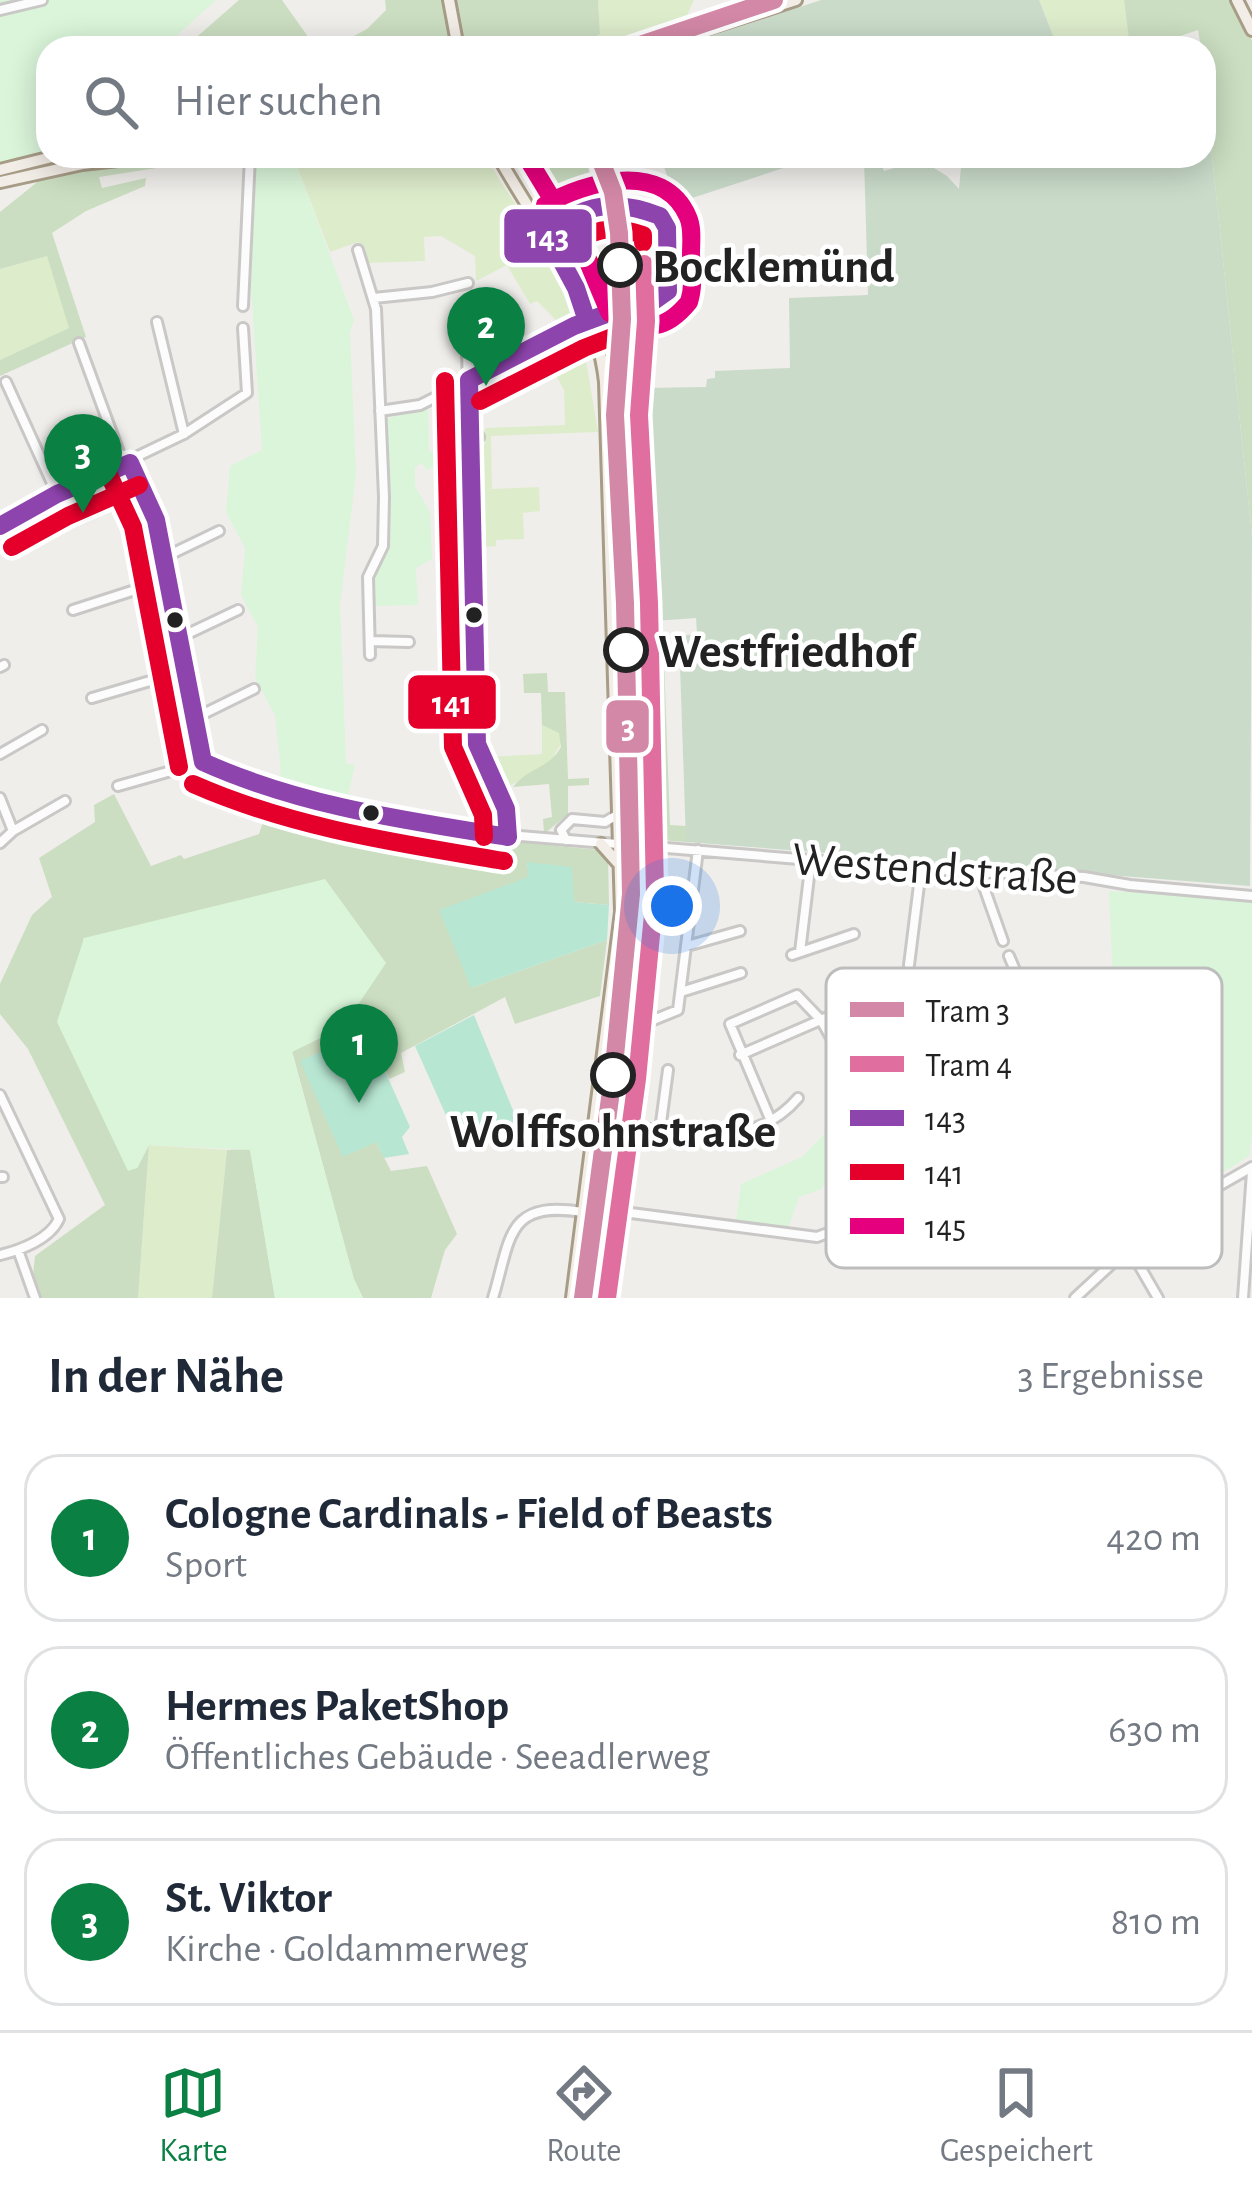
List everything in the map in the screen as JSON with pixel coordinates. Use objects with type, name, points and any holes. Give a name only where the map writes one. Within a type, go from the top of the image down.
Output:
[{"type":"main road","points":[[449,0],[456,36]]},
{"type":"main road","points":[[685,36],[796,0]]},
{"type":"main road","points":[[1237,0],[1252,30]]},
{"type":"main road","points":[[0,170],[36,161]]},
{"type":"main road","points":[[0,182],[64,168]]},
{"type":"main road","points":[[505,168],[562,261],[587,321],[603,389],[620,912],[570,1298]]},
{"type":"main road","points":[[601,844],[618,865]]},
{"type":"street","points":[[0,10],[42,0]]},
{"type":"street","points":[[244,306],[250,168]]},
{"type":"street","points":[[358,250],[374,298],[384,540],[368,578],[370,655]]},
{"type":"street","points":[[374,298],[468,283]]},
{"type":"street","points":[[466,310],[477,744],[506,798],[508,836]]},
{"type":"street","points":[[380,411],[413,408],[587,321]]},
{"type":"street","points":[[158,322],[184,434]]},
{"type":"street","points":[[0,526],[57,494],[127,465],[248,393],[243,328]]},
{"type":"street","points":[[79,343],[127,465],[157,520],[203,762],[118,786]]},
{"type":"street","points":[[6,382],[57,494]]},
{"type":"street","points":[[165,557],[219,531]]},
{"type":"street","points":[[73,610],[169,579]]},
{"type":"street","points":[[179,638],[238,610]]},
{"type":"street","points":[[370,641],[409,641]]},
{"type":"street","points":[[92,698],[184,671]]},
{"type":"street","points":[[193,719],[254,689]]},
{"type":"street","points":[[0,754],[42,730]]},
{"type":"street","name":"Westendstraße","points":[[203,762],[250,783],[357,814],[508,836],[1084,877],[1252,896]]},
{"type":"street","points":[[0,798],[13,831]]},
{"type":"street","points":[[0,843],[65,801]]},
{"type":"street","points":[[543,839],[577,818],[605,822],[617,814]]},
{"type":"street","points":[[562,825],[566,840]]},
{"type":"street","points":[[589,1298],[621,1038],[631,1029],[675,1013],[698,850]]},
{"type":"street","points":[[811,860],[796,954],[854,934]]},
{"type":"street","points":[[909,965],[922,869]]},
{"type":"street","points":[[979,873],[1003,941]]},
{"type":"street","points":[[687,946],[740,931]]},
{"type":"street","points":[[1009,956],[1014,968]]},
{"type":"street","points":[[681,992],[741,973]]},
{"type":"street","points":[[771,1120],[730,1029],[734,1019],[793,994],[826,1029]]},
{"type":"street","points":[[740,1055],[826,1018]]},
{"type":"street","points":[[660,1130],[668,1070]]},
{"type":"street","points":[[0,1096],[59,1219],[55,1228],[0,1256]]},
{"type":"street","points":[[612,1126],[730,1136],[752,1131],[798,1097]]},
{"type":"street","points":[[1222,1186],[1252,1170]]},
{"type":"street","points":[[1243,1298],[1252,1170]]},
{"type":"street","points":[[493,1298],[513,1231],[521,1220],[543,1208],[582,1212]]},
{"type":"street","points":[[600,1209],[817,1238],[826,1234]]},
{"type":"street","points":[[18,1250],[35,1298]]},
{"type":"street","points":[[1075,1298],[1106,1268]]},
{"type":"street","points":[[1141,1268],[1158,1298]]},
{"type":"green space","points":[[0,0],[216,0],[176,36],[36,36],[36,155],[0,164]]},
{"type":"green space","points":[[239,0],[282,0],[308,36],[198,36]]},
{"type":"green space","points":[[385,0],[443,0],[448,36],[354,36],[386,10]]},
{"type":"green space","points":[[454,0],[598,0],[596,36],[462,36]]},
{"type":"green space","points":[[598,0],[694,0],[685,20],[650,36],[596,36]]},
{"type":"green space","points":[[821,0],[1039,0],[1053,36],[712,36]]},
{"type":"green space","points":[[1039,0],[1124,0],[1128,36],[1053,36]]},
{"type":"green space","points":[[1124,0],[1233,0],[1252,41],[1252,536],[1213,168],[1216,36],[1199,36],[1198,30],[1180,36],[1128,36]]},
{"type":"green space","points":[[156,168],[99,177],[102,188],[146,178],[145,186],[86,211],[52,233],[86,337],[0,376],[0,360],[69,328],[47,256],[0,269],[0,212],[51,171]]},
{"type":"green space","points":[[254,168],[297,168],[354,320],[350,333],[356,474],[340,604],[346,763],[355,765],[342,806],[276,785],[281,772],[275,715],[255,678],[258,627],[241,595],[245,548],[226,512],[230,466],[262,450],[251,287]]},
{"type":"green space","points":[[298,168],[493,168],[561,280],[571,318],[560,324],[537,301],[530,304],[507,265],[476,281],[475,256],[441,236],[424,237],[425,261],[369,263],[366,249],[358,242],[330,252]]},
{"type":"green space","points":[[588,168],[590,183],[552,214],[545,211],[521,171]]},
{"type":"green space","points":[[664,168],[783,168],[677,203]]},
{"type":"green space","name":"Westfriedhof","points":[[864,168],[934,168],[959,189],[961,168],[1213,168],[1252,536],[1250,886],[686,842],[679,636],[697,634],[696,618],[655,621],[655,638],[634,638],[629,525],[648,524],[643,388],[706,387],[715,371],[790,368],[789,298],[868,295]]},
{"type":"green space","points":[[591,208],[591,217],[583,223],[584,239],[592,240],[593,313],[554,234]]},
{"type":"green space","points":[[47,256],[70,328],[0,360],[0,269]]},
{"type":"green space","points":[[574,335],[582,337],[598,432],[491,436],[492,489],[539,487],[540,511],[523,513],[524,539],[496,540],[496,546],[481,547],[479,453],[485,444],[485,428],[565,425],[564,390],[542,351]]},
{"type":"green space","points":[[643,388],[648,525],[630,526],[631,555],[625,546],[620,390]]},
{"type":"green space","points":[[428,406],[429,452],[437,452],[437,464],[427,470],[422,463],[415,467],[415,486],[430,512],[432,559],[416,568],[418,605],[373,606],[372,576],[389,537],[385,419]]},
{"type":"green space","points":[[664,659],[670,825],[686,826],[686,842],[635,838],[631,660]]},
{"type":"green space","points":[[547,673],[548,692],[565,692],[568,779],[589,778],[589,785],[568,786],[568,814],[544,834],[543,819],[552,817],[549,784],[513,787],[561,747],[559,733],[542,725],[541,693],[524,693],[523,674]]},
{"type":"green space","points":[[542,725],[563,740],[548,766],[507,787],[488,757],[542,754]]},
{"type":"green space","points":[[114,794],[151,866],[259,834],[272,795],[395,824],[602,850],[608,856],[609,905],[574,902],[527,863],[529,876],[471,988],[607,940],[600,996],[515,1024],[505,997],[401,1053],[405,1072],[389,1079],[367,1031],[376,1142],[391,1171],[427,1166],[457,1234],[445,1250],[431,1298],[363,1298],[354,1280],[292,1051],[343,1027],[83,938],[137,1168],[149,1145],[138,1298],[42,1298],[33,1275],[35,1256],[105,1205],[28,1049],[0,1014],[0,984],[32,915],[52,897],[39,858],[95,822],[94,805]]},
{"type":"green space","points":[[527,862],[572,867],[574,902],[609,905],[607,940],[471,988],[439,910],[528,877]]},
{"type":"green space","points":[[325,879],[386,963],[343,1027],[292,1052],[363,1298],[275,1298],[250,1150],[149,1145],[137,1168],[128,1171],[57,1022],[84,938]]},
{"type":"green space","points":[[1109,891],[1252,900],[1249,1156],[1222,1173],[1222,968],[1112,968]]},
{"type":"green space","points":[[474,1015],[519,1125],[462,1151],[415,1046]]},
{"type":"green space","points":[[367,1031],[410,1127],[402,1137],[409,1154],[384,1158],[376,1142],[343,1157],[300,1061]]},
{"type":"green space","points":[[826,1134],[826,1180],[822,1189],[799,1197],[789,1226],[782,1230],[736,1221],[741,1184],[802,1157]]},
{"type":"green space","points":[[149,1145],[227,1150],[212,1298],[138,1298]]},
{"type":"green space","points":[[250,1149],[275,1298],[212,1298],[227,1150]]},
{"type":"tram line","name":"3","points":[[667,36],[774,0]]},
{"type":"tram line","name":"3","points":[[583,1298],[631,894],[625,603],[615,415],[622,319],[619,233],[604,168]]},
{"type":"tram line","name":"4","points":[[607,1298],[637,1079],[655,894],[649,603],[639,415],[646,321],[644,264]]},
{"type":"transit line","name":"145","points":[[533,168],[583,250],[609,312]]},
{"type":"transit line","name":"145","points":[[545,205],[581,189],[622,181],[661,187],[676,199],[691,226],[689,302],[673,318],[656,325],[638,324],[618,314]]},
{"type":"transit line","name":"143","points":[[587,321],[576,288],[548,236],[573,216],[600,207],[629,207],[660,216],[667,228],[668,291],[651,303],[634,298],[629,262]]},
{"type":"transit line","name":"141","points":[[610,313],[578,241],[601,230],[617,229],[643,235],[643,243]]},
{"type":"transit line","name":"143","points":[[469,380],[609,313]]},
{"type":"transit line","name":"141","points":[[480,401],[617,335]]},
{"type":"transit line","name":"143","points":[[469,380],[477,744],[506,809],[508,837]]},
{"type":"transit line","name":"141","points":[[445,381],[453,747],[483,815],[484,837]]},
{"type":"transit line","name":"143","points":[[130,463],[156,520],[203,762]]},
{"type":"transit line","name":"143","points":[[0,526],[57,494],[130,463]]},
{"type":"transit line","name":"141","points":[[108,473],[133,527],[179,767]]},
{"type":"transit line","name":"141","points":[[12,547],[139,485]]},
{"type":"transit line","name":"143","points":[[203,762],[315,801],[508,837]]},
{"type":"transit line","name":"141","points":[[193,784],[307,823],[504,861]]},
{"type":"place","name":"Bocklemünd","points":[[620,265]]},
{"type":"place","name":"Hermes PaketShop","points":[[486,386]]},
{"type":"place","name":"St. Viktor","points":[[83,513]]},
{"type":"place","name":"Westfriedhof","points":[[626,650]]},
{"type":"place","name":"Wolffsohnstraße","points":[[613,1075]]},
{"type":"place","name":"Cologne Cardinals - Field of Beasts","points":[[359,1103]]}]
